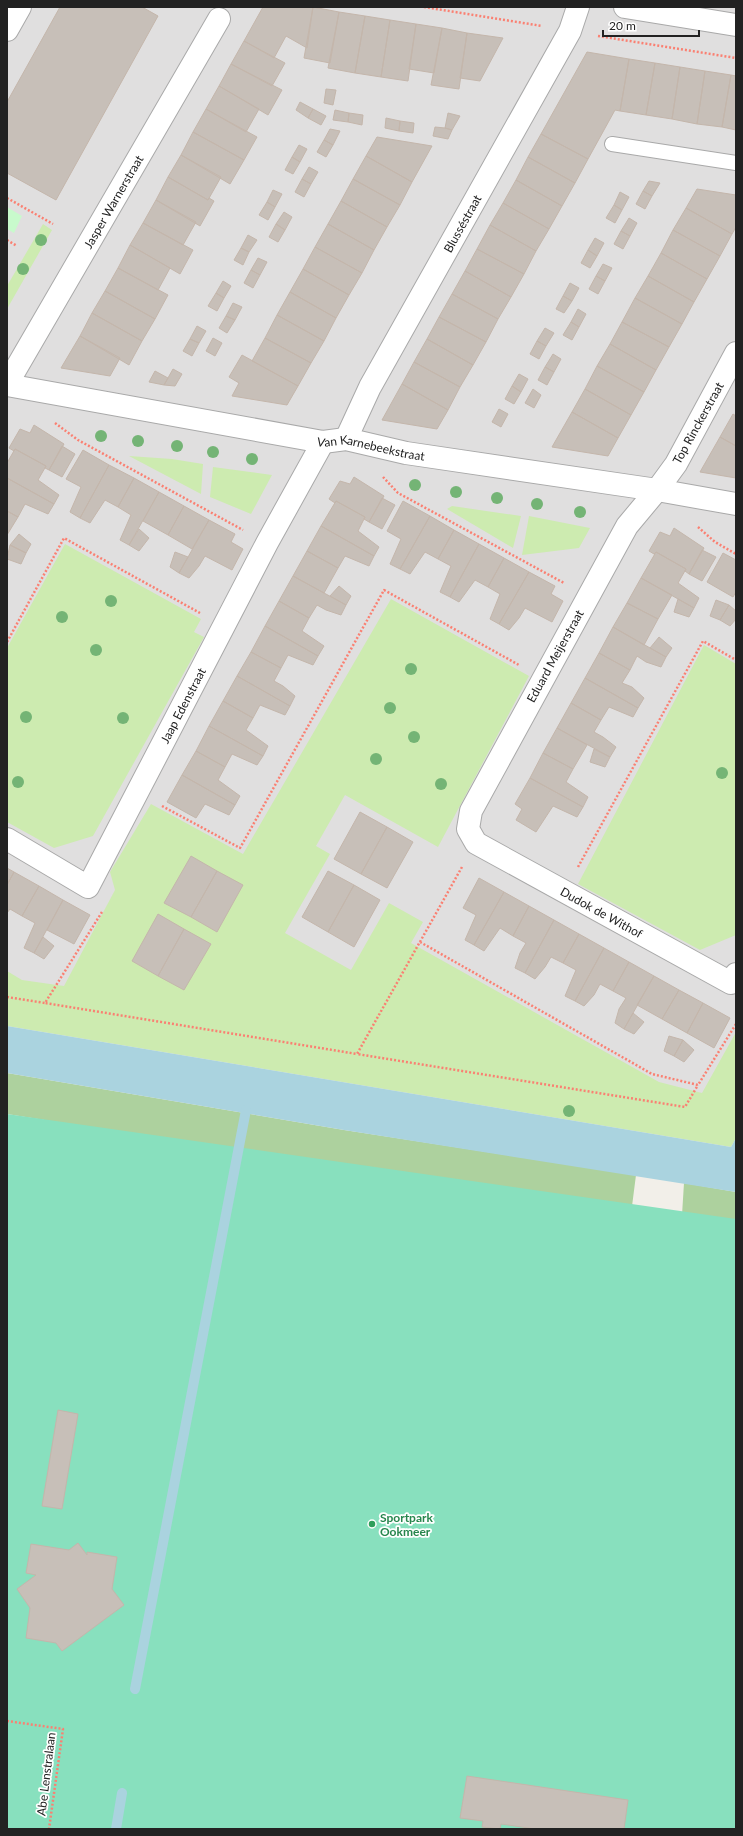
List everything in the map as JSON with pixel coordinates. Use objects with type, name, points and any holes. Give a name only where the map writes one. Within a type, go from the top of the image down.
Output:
[{"type":"street","points":[[7,30],[20,7]]},
{"type":"street","name":"Blusséstraat","points":[[346,439],[370,387],[570,31],[578,7]]},
{"type":"street","points":[[625,7],[736,25]]},
{"type":"street","name":"Jasper Warnerstraat","points":[[7,384],[219,19]]},
{"type":"street","name":"Top Rinckerstraat","points":[[657,490],[676,464],[736,353]]},
{"type":"street","name":"Van Karnebeekstraat","points":[[7,384],[323,442],[346,439],[406,453],[657,490],[736,504]]},
{"type":"street","name":"Jaap Edenstraat","points":[[88,887],[267,543],[323,442]]},
{"type":"street","name":"Eduard Meijerstraat","points":[[472,836],[471,811],[627,526],[657,490]]},
{"type":"street","name":"Dudok de Withof","points":[[472,836],[564,892],[731,983],[736,974]]},
{"type":"street","points":[[7,839],[88,887]]},
{"type":"lane","points":[[612,144],[736,163]]},
{"type":"path","points":[[7,198],[53,224]]},
{"type":"path","points":[[7,240],[17,246]]},
{"type":"path","points":[[54,422],[78,440],[267,543]]},
{"type":"path","points":[[377,472],[398,493],[588,596]]},
{"type":"path","points":[[7,642],[64,538],[224,626]]},
{"type":"path","points":[[137,792],[240,848],[384,590],[543,679]]},
{"type":"path","points":[[564,892],[703,641],[736,660]]},
{"type":"path","points":[[357,1054],[420,942],[472,836]]},
{"type":"path","points":[[45,1003],[102,912],[88,887]]},
{"type":"path","points":[[420,942],[652,1074],[698,1085]]},
{"type":"path","points":[[7,997],[685,1107],[736,1024]]},
{"type":"path","name":"Abe Lenstralaan","points":[[7,1721],[64,1729],[49,1829]]},
{"type":"shaded area","points":[[7,7],[736,7],[736,1110],[7,995]]},
{"type":"green space","points":[[7,207],[22,216],[14,233],[7,229]]},
{"type":"green space","points":[[43,224],[52,230],[7,309],[7,286]]},
{"type":"green space","points":[[129,456],[172,459],[203,464],[201,494]]},
{"type":"green space","points":[[213,467],[272,475],[251,514],[210,497]]},
{"type":"green space","points":[[452,506],[521,516],[513,548],[447,509]]},
{"type":"green space","points":[[529,516],[590,528],[579,548],[522,555]]},
{"type":"green space","points":[[65,544],[201,619],[194,632],[204,637],[93,836],[54,848],[7,822],[7,648]]},
{"type":"green space","points":[[391,599],[529,676],[438,847],[345,795],[316,846],[330,854],[285,933],[351,970],[389,903],[423,922],[411,943],[659,1082],[702,1093],[736,1032],[736,1138],[731,1147],[7,1026],[7,971],[22,980],[64,986],[115,890],[110,872],[151,804],[243,854]]},
{"type":"green space","points":[[704,645],[736,664],[736,935],[700,950],[578,884]]},
{"type":"green space","points":[[7,1073],[344,1130],[636,1175],[631,1214],[7,1114]]},
{"type":"green space","name":"Sportpark Ookmeer","points":[[7,1114],[736,1219],[736,1829],[7,1829]]},
{"type":"green space","points":[[684,1183],[736,1192],[736,1233],[682,1215]]},
{"type":"water","points":[[7,1026],[731,1147],[736,1138],[736,1192],[344,1130],[7,1073]]},
{"type":"building","points":[[60,7],[142,7],[158,16],[56,200],[7,173],[7,102]]},
{"type":"building","points":[[263,7],[313,7],[307,48],[286,36],[274,58],[244,41]]},
{"type":"building","points":[[313,7],[339,12],[330,63],[304,58]]},
{"type":"building","points":[[339,12],[365,16],[355,73],[328,68]]},
{"type":"building","points":[[365,16],[390,20],[381,77],[355,73]]},
{"type":"building","points":[[390,20],[416,24],[408,81],[381,77]]},
{"type":"building","points":[[416,24],[442,28],[434,73],[409,69]]},
{"type":"building","points":[[442,28],[467,33],[459,89],[431,85]]},
{"type":"building","points":[[467,33],[503,38],[480,81],[460,78]]},
{"type":"building","points":[[244,41],[285,63],[272,86],[231,64]]},
{"type":"building","points":[[587,52],[629,59],[620,111],[615,110],[588,159],[541,134]]},
{"type":"building","points":[[629,59],[655,63],[646,115],[620,111]]},
{"type":"building","points":[[655,63],[680,67],[672,119],[646,115]]},
{"type":"building","points":[[231,64],[282,90],[268,115],[219,86]]},
{"type":"building","points":[[680,67],[705,71],[697,124],[672,119]]},
{"type":"building","points":[[705,71],[731,75],[722,127],[697,124]]},
{"type":"building","points":[[731,75],[736,76],[736,130],[722,127]]},
{"type":"building","points":[[219,86],[259,109],[246,132],[206,109]]},
{"type":"building","points":[[326,89],[336,90],[333,105],[324,103]]},
{"type":"building","points":[[300,102],[313,109],[308,118],[296,110]]},
{"type":"building","points":[[206,109],[257,137],[244,160],[193,132]]},
{"type":"building","points":[[313,109],[326,116],[321,125],[308,118]]},
{"type":"building","points":[[335,110],[349,113],[348,122],[333,120]]},
{"type":"building","points":[[349,113],[363,115],[362,125],[348,122]]},
{"type":"building","points":[[448,113],[460,116],[452,130],[445,128]]},
{"type":"building","points":[[386,118],[400,121],[399,131],[385,128]]},
{"type":"building","points":[[400,121],[414,123],[413,133],[399,131]]},
{"type":"building","points":[[435,127],[452,130],[448,139],[433,136]]},
{"type":"building","points":[[330,129],[340,131],[333,145],[324,140]]},
{"type":"building","points":[[193,132],[244,160],[230,184],[181,155]]},
{"type":"building","points":[[541,134],[588,159],[575,183],[528,157]]},
{"type":"building","points":[[377,137],[432,146],[412,182],[366,156]]},
{"type":"building","points":[[324,140],[333,145],[326,157],[317,152]]},
{"type":"building","points":[[299,145],[307,149],[300,162],[292,157]]},
{"type":"building","points":[[181,155],[221,177],[208,200],[168,177]]},
{"type":"building","points":[[366,156],[412,182],[400,205],[353,179]]},
{"type":"building","points":[[292,157],[300,162],[293,174],[285,170]]},
{"type":"building","points":[[528,157],[575,183],[562,206],[516,180]]},
{"type":"building","points":[[309,167],[318,172],[311,184],[302,179]]},
{"type":"building","points":[[168,177],[208,200],[209,198],[214,201],[200,226],[156,200]]},
{"type":"building","points":[[302,179],[311,184],[304,197],[295,192]]},
{"type":"building","points":[[353,179],[400,205],[387,227],[341,201]]},
{"type":"building","points":[[516,180],[562,206],[549,229],[503,203]]},
{"type":"building","points":[[649,181],[660,183],[652,196],[643,191]]},
{"type":"building","points":[[697,189],[736,195],[736,227],[732,234],[686,208]]},
{"type":"building","points":[[273,190],[282,194],[275,207],[267,202]]},
{"type":"building","points":[[643,191],[652,196],[645,209],[636,204]]},
{"type":"building","points":[[620,192],[629,197],[622,210],[614,205]]},
{"type":"building","points":[[156,200],[196,222],[183,245],[143,223]]},
{"type":"building","points":[[341,201],[387,227],[374,250],[328,224]]},
{"type":"building","points":[[267,202],[275,207],[268,220],[259,215]]},
{"type":"building","points":[[503,203],[549,229],[536,251],[490,225]]},
{"type":"building","points":[[614,205],[622,210],[615,223],[606,218]]},
{"type":"building","points":[[686,208],[732,234],[720,256],[673,230]]},
{"type":"building","points":[[284,212],[292,217],[285,230],[276,224]]},
{"type":"building","points":[[629,218],[637,223],[630,236],[621,231]]},
{"type":"building","points":[[143,223],[193,250],[180,274],[130,245]]},
{"type":"building","points":[[276,224],[285,230],[278,242],[269,237]]},
{"type":"building","points":[[328,224],[374,250],[362,273],[315,247]]},
{"type":"building","points":[[490,225],[536,251],[524,274],[477,249]]},
{"type":"building","points":[[673,230],[720,256],[707,279],[661,253]]},
{"type":"building","points":[[621,231],[630,236],[623,249],[614,244]]},
{"type":"building","points":[[248,235],[257,240],[249,252],[241,248]]},
{"type":"building","points":[[595,238],[604,243],[597,256],[588,250]]},
{"type":"building","points":[[130,245],[170,268],[158,290],[118,268]]},
{"type":"building","points":[[315,247],[362,273],[349,295],[303,269]]},
{"type":"building","points":[[241,248],[249,252],[243,265],[234,260]]},
{"type":"building","points":[[477,249],[524,274],[511,297],[465,271]]},
{"type":"building","points":[[588,250],[597,256],[590,268],[581,263]]},
{"type":"building","points":[[661,253],[707,279],[694,302],[648,276]]},
{"type":"building","points":[[258,258],[267,262],[260,275],[251,270]]},
{"type":"building","points":[[603,264],[612,268],[605,281],[596,276]]},
{"type":"building","points":[[118,268],[168,295],[155,319],[105,291]]},
{"type":"building","points":[[303,269],[349,295],[336,318],[290,292]]},
{"type":"building","points":[[251,270],[260,275],[253,288],[244,283]]},
{"type":"building","points":[[465,271],[511,297],[498,319],[452,294]]},
{"type":"building","points":[[596,276],[605,281],[598,294],[589,289]]},
{"type":"building","points":[[648,276],[694,302],[682,324],[635,298]]},
{"type":"building","points":[[223,281],[231,286],[224,298],[216,293]]},
{"type":"building","points":[[570,283],[579,288],[572,301],[563,296]]},
{"type":"building","points":[[105,291],[155,319],[142,341],[92,313]]},
{"type":"building","points":[[290,292],[336,318],[324,341],[277,315]]},
{"type":"building","points":[[216,293],[224,298],[217,311],[208,306]]},
{"type":"building","points":[[452,294],[498,319],[486,342],[439,317]]},
{"type":"building","points":[[563,296],[572,301],[564,313],[556,309]]},
{"type":"building","points":[[635,298],[682,324],[669,347],[622,322]]},
{"type":"building","points":[[233,303],[242,307],[235,320],[226,316]]},
{"type":"building","points":[[578,309],[586,314],[579,327],[571,322]]},
{"type":"building","points":[[92,313],[142,341],[129,365],[80,336]]},
{"type":"building","points":[[277,315],[324,341],[311,363],[265,338]]},
{"type":"building","points":[[226,316],[235,320],[227,333],[219,328]]},
{"type":"building","points":[[439,317],[486,342],[473,365],[427,339]]},
{"type":"building","points":[[571,322],[579,327],[572,340],[563,335]]},
{"type":"building","points":[[622,322],[669,347],[656,370],[610,344]]},
{"type":"building","points":[[197,326],[206,331],[199,343],[190,339]]},
{"type":"building","points":[[545,328],[554,333],[546,346],[537,341]]},
{"type":"building","points":[[80,336],[120,358],[110,376],[61,368]]},
{"type":"building","points":[[213,338],[222,343],[215,356],[206,351]]},
{"type":"building","points":[[265,338],[311,363],[298,386],[252,361]]},
{"type":"building","points":[[190,339],[199,343],[192,356],[183,351]]},
{"type":"building","points":[[427,339],[473,365],[460,387],[414,362]]},
{"type":"building","points":[[537,341],[546,346],[539,359],[530,354]]},
{"type":"building","points":[[610,344],[656,370],[644,392],[597,366]]},
{"type":"building","points":[[553,354],[561,359],[554,372],[545,367]]},
{"type":"building","points":[[242,355],[298,386],[287,405],[232,396],[239,383],[229,377]]},
{"type":"building","points":[[414,362],[460,387],[448,410],[402,384]]},
{"type":"building","points":[[597,366],[644,392],[631,415],[585,389]]},
{"type":"building","points":[[545,367],[554,372],[547,385],[538,380]]},
{"type":"building","points":[[173,369],[182,374],[175,386],[164,385]]},
{"type":"building","points":[[155,371],[168,378],[164,385],[149,382]]},
{"type":"building","points":[[519,374],[528,379],[521,392],[512,386]]},
{"type":"building","points":[[402,384],[448,410],[437,429],[382,420]]},
{"type":"building","points":[[512,386],[521,392],[514,404],[505,399]]},
{"type":"building","points":[[533,389],[541,395],[534,408],[525,403]]},
{"type":"building","points":[[585,389],[631,415],[618,438],[572,412]]},
{"type":"building","points":[[499,409],[508,414],[501,427],[492,422]]},
{"type":"building","points":[[572,412],[618,438],[608,456],[552,447]]},
{"type":"building","points":[[733,414],[736,416],[736,446],[720,437]]},
{"type":"building","points":[[34,425],[64,444],[49,470],[45,468],[46,466],[15,449],[14,451],[9,448],[20,429],[30,433]]},
{"type":"building","points":[[720,437],[736,446],[736,478],[700,472]]},
{"type":"building","points":[[62,446],[75,454],[62,477],[49,470]]},
{"type":"building","points":[[15,449],[46,466],[38,480],[59,495],[54,504],[7,478],[7,463]]},
{"type":"building","points":[[83,450],[109,465],[80,518],[70,512],[81,487],[66,479]]},
{"type":"building","points":[[109,465],[134,478],[118,507],[105,500],[90,523],[80,518]]},
{"type":"building","points":[[354,477],[384,496],[369,522],[364,519],[365,517],[336,501],[335,503],[329,499],[340,481],[350,484]]},
{"type":"building","points":[[7,478],[54,504],[48,514],[25,504],[18,517],[7,511]]},
{"type":"building","points":[[134,478],[159,492],[129,545],[120,540],[131,515],[118,507]]},
{"type":"building","points":[[159,492],[184,506],[168,535],[143,521]]},
{"type":"building","points":[[382,498],[395,505],[382,529],[369,522]]},
{"type":"building","points":[[336,501],[365,517],[358,531],[379,547],[374,556],[321,526]]},
{"type":"building","points":[[403,501],[430,516],[400,569],[390,564],[401,539],[387,531]]},
{"type":"building","points":[[184,506],[209,520],[192,549],[168,535]]},
{"type":"building","points":[[7,511],[18,517],[7,535]]},
{"type":"building","points":[[430,516],[454,530],[438,559],[425,552],[410,574],[400,569]]},
{"type":"building","points":[[209,520],[235,534],[231,542],[243,549],[232,570],[205,556],[189,578],[179,573]]},
{"type":"building","points":[[321,526],[374,556],[369,566],[345,556],[338,568],[307,551]]},
{"type":"building","points":[[674,528],[704,548],[689,574],[685,571],[686,569],[656,552],[654,554],[649,551],[660,532],[670,536]]},
{"type":"building","points":[[139,529],[149,538],[139,551],[129,545]]},
{"type":"building","points":[[454,530],[479,544],[450,597],[440,592],[451,566],[438,559]]},
{"type":"building","points":[[19,534],[31,544],[26,553],[10,545]]},
{"type":"building","points":[[479,544],[504,558],[488,587],[475,580],[459,602],[450,597]]},
{"type":"building","points":[[10,545],[26,553],[21,564],[7,559]]},
{"type":"building","points":[[702,550],[716,557],[702,581],[689,574]]},
{"type":"building","points":[[307,551],[338,568],[324,593],[293,576]]},
{"type":"building","points":[[175,552],[188,557],[179,573],[170,567]]},
{"type":"building","points":[[656,552],[686,569],[678,583],[699,598],[694,608],[641,578]]},
{"type":"building","points":[[723,553],[736,560],[736,592],[733,597],[707,582]]},
{"type":"building","points":[[504,558],[529,572],[499,624],[490,619],[500,594],[488,587]]},
{"type":"building","points":[[529,572],[555,586],[551,594],[563,601],[552,622],[525,608],[509,630],[499,624]]},
{"type":"building","points":[[293,576],[346,605],[341,615],[317,605],[309,618],[279,601]]},
{"type":"building","points":[[641,578],[672,595],[658,619],[627,603]]},
{"type":"building","points":[[339,586],[351,596],[346,605],[330,596]]},
{"type":"building","points":[[678,599],[694,608],[689,617],[674,612]]},
{"type":"building","points":[[716,600],[729,605],[720,620],[710,616]]},
{"type":"building","points":[[279,601],[309,618],[302,631],[324,646],[318,656],[265,626]]},
{"type":"building","points":[[627,603],[658,619],[644,645],[613,627]]},
{"type":"building","points":[[729,605],[736,611],[736,619],[730,626],[720,620]]},
{"type":"building","points":[[265,626],[318,656],[313,665],[288,655],[281,668],[251,652]]},
{"type":"building","points":[[613,627],[666,657],[661,667],[646,662],[637,656],[630,670],[599,653]]},
{"type":"building","points":[[659,637],[672,648],[666,657],[650,648]]},
{"type":"building","points":[[251,652],[281,668],[274,681],[295,696],[290,706],[237,676]]},
{"type":"building","points":[[599,653],[630,670],[622,683],[632,687],[644,698],[638,708],[585,678]]},
{"type":"building","points":[[237,676],[290,706],[285,715],[260,705],[253,718],[223,701]]},
{"type":"building","points":[[585,678],[638,708],[633,717],[609,707],[601,720],[571,703]]},
{"type":"building","points":[[223,701],[253,718],[246,730],[268,746],[263,756],[209,726]]},
{"type":"building","points":[[571,703],[601,720],[594,732],[616,747],[610,757],[557,728]]},
{"type":"building","points":[[209,726],[263,756],[257,765],[232,754],[225,767],[196,751]]},
{"type":"building","points":[[557,728],[587,745],[573,769],[543,753]]},
{"type":"building","points":[[594,749],[610,757],[605,767],[590,762]]},
{"type":"building","points":[[196,751],[225,767],[218,780],[240,796],[235,805],[182,775]]},
{"type":"building","points":[[543,753],[573,769],[566,782],[588,797],[583,807],[530,778]]},
{"type":"building","points":[[182,775],[235,805],[229,815],[205,804],[196,818],[167,802]]},
{"type":"building","points":[[530,778],[583,807],[577,817],[553,806],[536,832],[516,820],[522,809],[515,804]]},
{"type":"building","points":[[360,812],[387,827],[361,874],[334,859]]},
{"type":"building","points":[[387,827],[413,842],[387,888],[361,874]]},
{"type":"building","points":[[191,856],[217,871],[191,917],[164,903]]},
{"type":"building","points":[[7,868],[14,872],[7,885]]},
{"type":"building","points":[[217,871],[243,885],[217,932],[191,917]]},
{"type":"building","points":[[328,871],[354,885],[328,932],[302,917]]},
{"type":"building","points":[[14,872],[39,886],[22,916],[10,909],[7,913],[7,885]]},
{"type":"building","points":[[479,878],[504,892],[474,945],[465,940],[476,915],[463,908]]},
{"type":"building","points":[[354,885],[380,900],[354,947],[328,932]]},
{"type":"building","points":[[39,886],[63,900],[34,953],[24,948],[35,923],[22,916]]},
{"type":"building","points":[[504,892],[529,906],[513,936],[500,928],[484,951],[474,945]]},
{"type":"building","points":[[63,900],[90,915],[74,944],[47,930]]},
{"type":"building","points":[[529,906],[554,920],[525,973],[515,968],[520,953],[526,943],[513,936]]},
{"type":"building","points":[[158,914],[184,929],[158,976],[132,961]]},
{"type":"building","points":[[554,920],[579,934],[563,963],[551,957],[535,979],[525,973]]},
{"type":"building","points":[[184,929],[211,944],[184,990],[158,976]]},
{"type":"building","points":[[579,934],[604,948],[575,1001],[565,996],[576,970],[563,963]]},
{"type":"building","points":[[43,937],[54,946],[44,959],[34,953]]},
{"type":"building","points":[[604,948],[629,962],[613,991],[600,984],[594,995],[584,1006],[575,1001]]},
{"type":"building","points":[[629,962],[654,976],[624,1029],[615,1023],[619,1009],[626,998],[613,991]]},
{"type":"building","points":[[654,976],[679,990],[662,1019],[637,1005]]},
{"type":"building","points":[[679,990],[703,1003],[687,1033],[662,1019]]},
{"type":"building","points":[[703,1003],[730,1018],[714,1048],[687,1033]]},
{"type":"building","points":[[633,1013],[644,1022],[634,1034],[624,1029]]},
{"type":"building","points":[[669,1036],[683,1040],[674,1056],[664,1051]]},
{"type":"building","points":[[683,1040],[694,1050],[684,1062],[674,1056]]},
{"type":"building","points":[[58,1410],[78,1414],[62,1509],[42,1506]]},
{"type":"building","points":[[78,1543],[87,1555],[87,1552],[117,1557],[112,1589],[124,1605],[62,1651],[56,1643],[26,1638],[30,1608],[17,1589],[36,1575],[26,1573],[31,1544],[69,1550]]},
{"type":"building","points":[[467,1776],[628,1800],[624,1829],[535,1829],[501,1824],[500,1829],[482,1827],[483,1821],[460,1818]]},
{"type":"waterway","points":[[135,1689],[246,1110]]},
{"type":"waterway","points":[[116,1829],[122,1793]]},
{"type":"place","name":"Sportpark Ookmeer","points":[[372,1524]]}]
